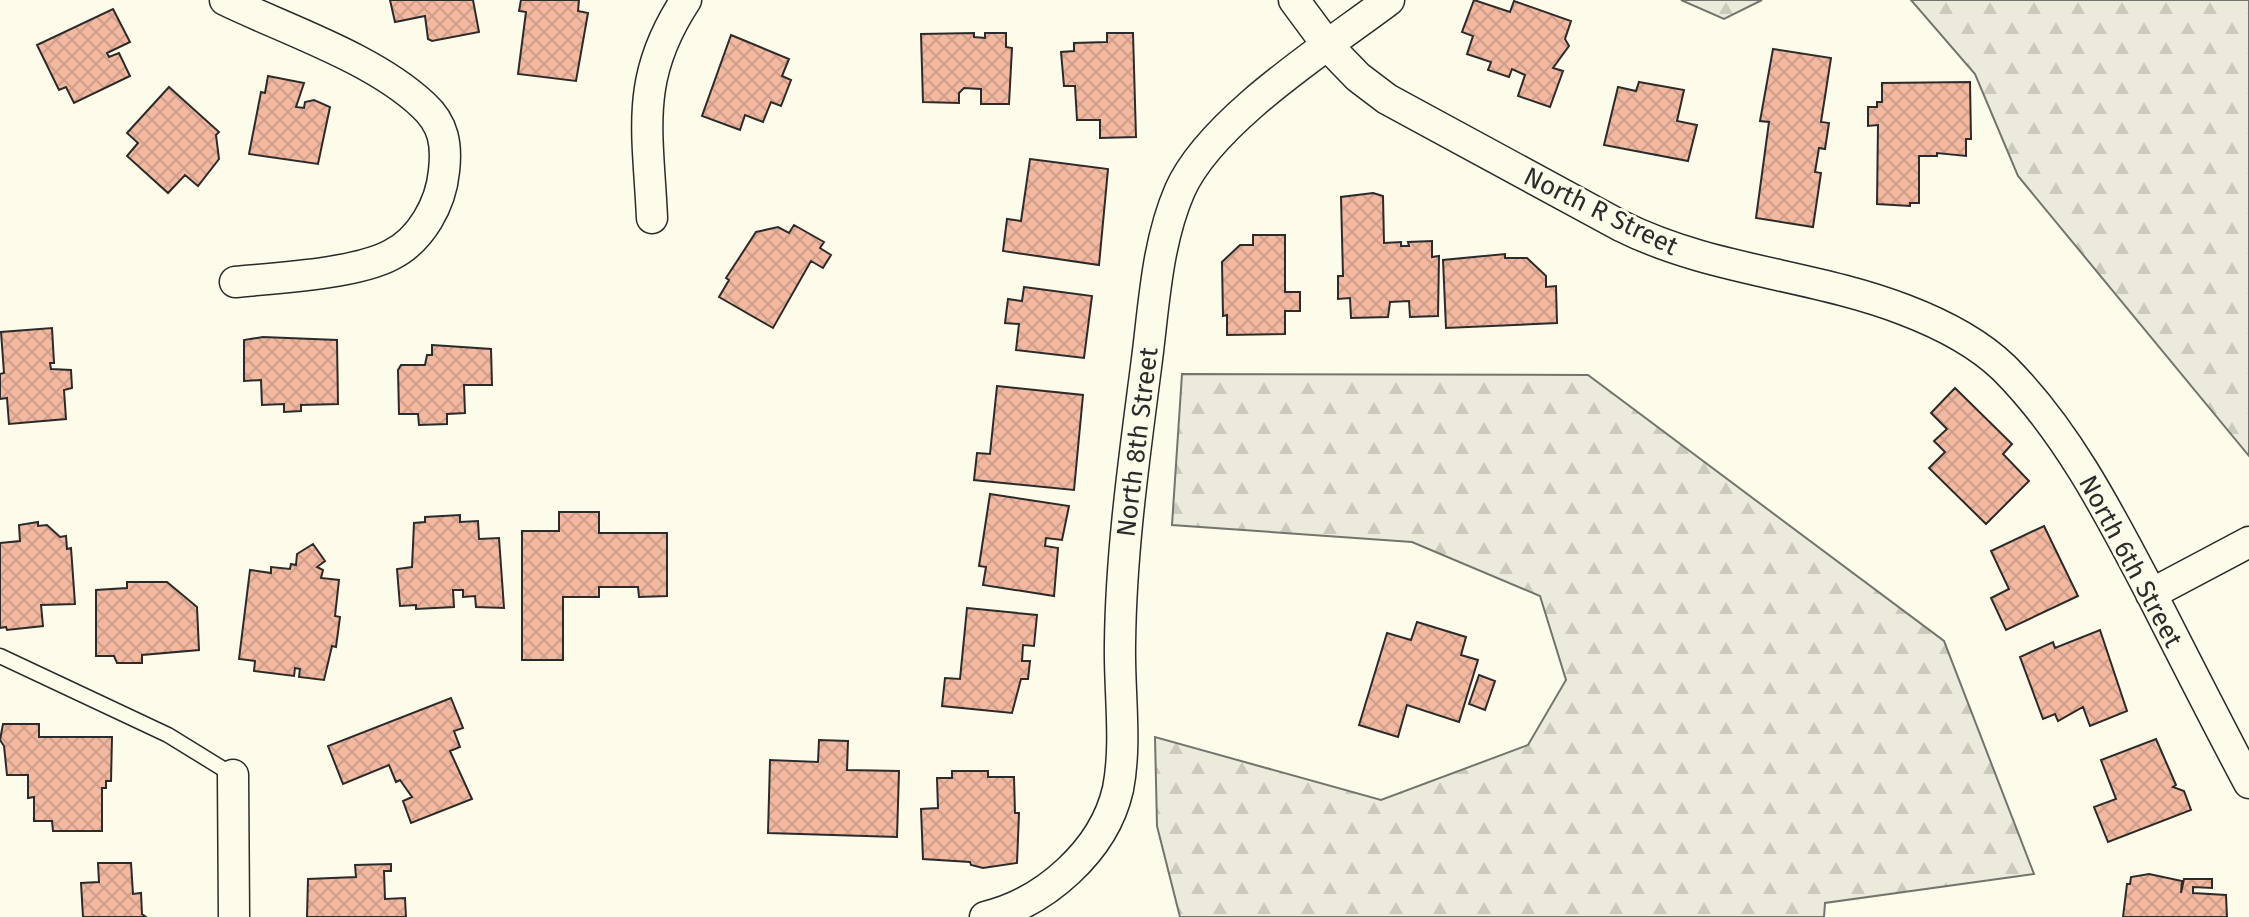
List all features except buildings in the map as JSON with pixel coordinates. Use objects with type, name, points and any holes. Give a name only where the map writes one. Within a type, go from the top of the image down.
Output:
[{"type":"street","points":[[225,0],[346,56],[395,84],[423,105],[438,122],[445,139],[444,177],[432,214],[419,231],[391,255],[301,275],[235,282]]},
{"type":"street","points":[[652,218],[648,120],[651,71],[659,46],[686,0]]},
{"type":"street","name":"North R Street","points":[[1294,0],[1328,46],[1358,77],[1387,99],[1657,244],[1708,261],[1837,290],[1903,309],[1953,331],[1988,356]]},
{"type":"street","name":"North 8th Street","points":[[985,917],[1038,896],[1070,870],[1099,835],[1117,790],[1123,552],[1161,249],[1181,188],[1216,139],[1389,0]]},
{"type":"street","name":"North 6th Street","points":[[1988,356],[2045,413],[2082,468],[2249,783]]},
{"type":"street","points":[[2151,594],[2249,542]]},
{"type":"street","points":[[233,775],[234,917]]},
{"type":"lane","points":[[0,656],[168,735],[233,775]]},
{"type":"green space","points":[[1681,0],[1762,0],[1724,19]]},
{"type":"green space","points":[[1911,0],[2249,0],[2249,456],[2018,176],[1975,74]]},
{"type":"green space","points":[[1182,374],[1588,375],[1944,641],[2034,874],[1825,903],[1824,917],[1180,917],[1157,826],[1155,737],[1381,800],[1528,745],[1566,680],[1540,596],[1412,542],[1172,525]]}]
